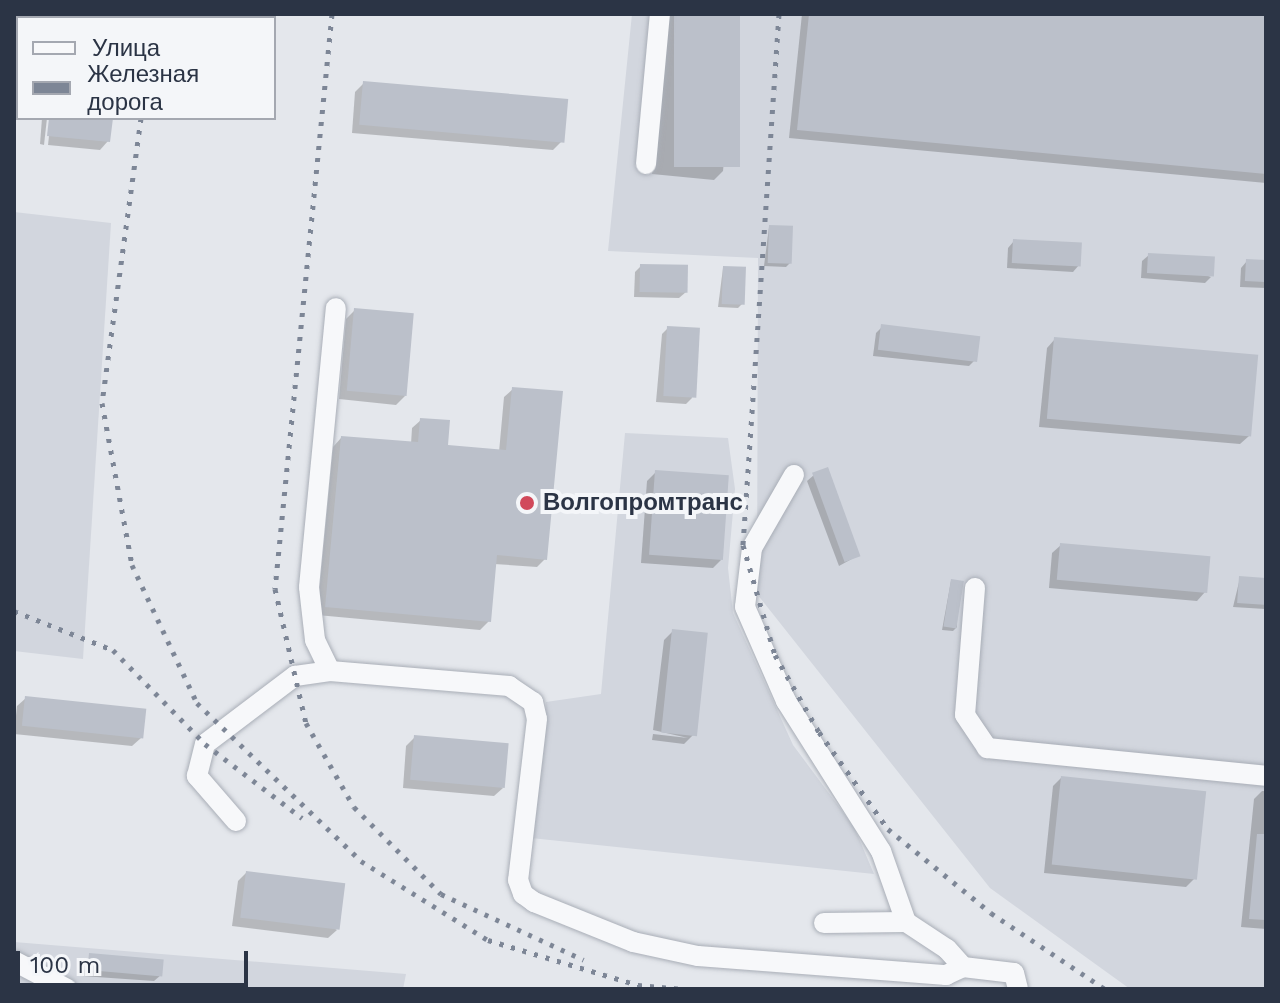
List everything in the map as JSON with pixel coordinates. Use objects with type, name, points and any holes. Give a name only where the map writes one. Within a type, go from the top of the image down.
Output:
[{"type":"lane","points":[[646,164],[660,14]]},
{"type":"lane","points":[[330,671],[315,640],[309,587],[336,308]]},
{"type":"lane","points":[[794,475],[752,548],[745,607],[786,701],[881,851],[906,922],[963,967],[1014,973],[1018,989]]},
{"type":"lane","points":[[975,588],[965,715],[987,748],[1266,776]]},
{"type":"lane","points":[[236,821],[197,776],[205,744],[295,676],[330,671],[509,686],[533,702],[537,719],[518,880],[523,894],[534,902],[633,942],[698,956],[946,975],[963,967]]},
{"type":"lane","points":[[824,923],[879,926],[906,922]]},
{"type":"lane","points":[[14,961],[67,989]]},
{"type":"shaded area","points":[[632,14],[1266,14],[1266,989],[1130,989],[990,888],[757,594],[758,258],[608,251]]},
{"type":"shaded area","points":[[14,212],[111,223],[83,659],[14,651]]},
{"type":"shaded area","points":[[625,433],[728,438],[735,489],[728,568],[733,613],[793,745],[854,827],[874,874],[531,838],[546,702],[601,694]]},
{"type":"shaded area","points":[[14,942],[406,974],[403,989],[14,989]]},
{"type":"building","points":[[674,14],[740,14],[740,167],[674,167]]},
{"type":"building","points":[[809,14],[1266,14],[1266,174],[797,130]]},
{"type":"building","points":[[363,81],[568,99],[564,143],[359,125]]},
{"type":"building","points":[[49,120],[113,120],[110,142],[47,136]]},
{"type":"building","points":[[769,225],[793,226],[792,264],[768,263]]},
{"type":"building","points":[[1013,239],[1082,243],[1081,267],[1012,263]]},
{"type":"building","points":[[1148,253],[1215,257],[1214,276],[1147,273]]},
{"type":"building","points":[[1246,259],[1266,260],[1265,282],[1245,281]]},
{"type":"building","points":[[640,264],[688,265],[688,293],[640,292]]},
{"type":"building","points":[[723,266],[746,267],[745,305],[722,304]]},
{"type":"building","points":[[354,308],[414,313],[407,396],[347,391]]},
{"type":"building","points":[[881,324],[980,336],[977,362],[878,350]]},
{"type":"building","points":[[667,326],[700,328],[696,398],[663,396]]},
{"type":"building","points":[[1054,337],[1258,355],[1251,437],[1047,419]]},
{"type":"building","points":[[512,387],[563,391],[547,560],[497,555],[491,622],[325,607],[341,436],[418,442],[420,418],[450,420],[448,445],[506,450]]},
{"type":"building","points":[[828,467],[860,556],[845,562],[812,473]]},
{"type":"building","points":[[655,470],[729,475],[723,560],[649,555]]},
{"type":"building","points":[[1060,543],[1210,556],[1207,593],[1057,580]]},
{"type":"building","points":[[1239,576],[1266,578],[1264,605],[1237,603]]},
{"type":"building","points":[[951,579],[964,581],[956,628],[943,626]]},
{"type":"building","points":[[672,629],[708,633],[697,736],[661,732]]},
{"type":"building","points":[[25,696],[146,709],[143,739],[22,726]]},
{"type":"building","points":[[414,735],[509,743],[505,788],[410,780]]},
{"type":"building","points":[[1061,776],[1206,791],[1197,880],[1052,865]]},
{"type":"building","points":[[1257,834],[1266,834],[1266,920],[1249,919]]},
{"type":"building","points":[[246,871],[345,883],[340,930],[240,918]]},
{"type":"building","points":[[89,953],[164,960],[162,976],[88,970]]},
{"type":"railway","points":[[332,14],[275,589],[306,723],[354,807],[441,894],[584,960]]},
{"type":"railway","points":[[779,14],[743,545],[775,655],[819,732],[888,829],[991,913],[1105,989]]},
{"type":"railway","points":[[141,120],[102,403],[132,565],[197,703],[361,861],[488,940],[638,985],[683,989]]},
{"type":"railway","points":[[14,611],[113,650],[205,744],[302,818]]},
{"type":"place","name":"Волгопромтранс","points":[[527,503]]}]
